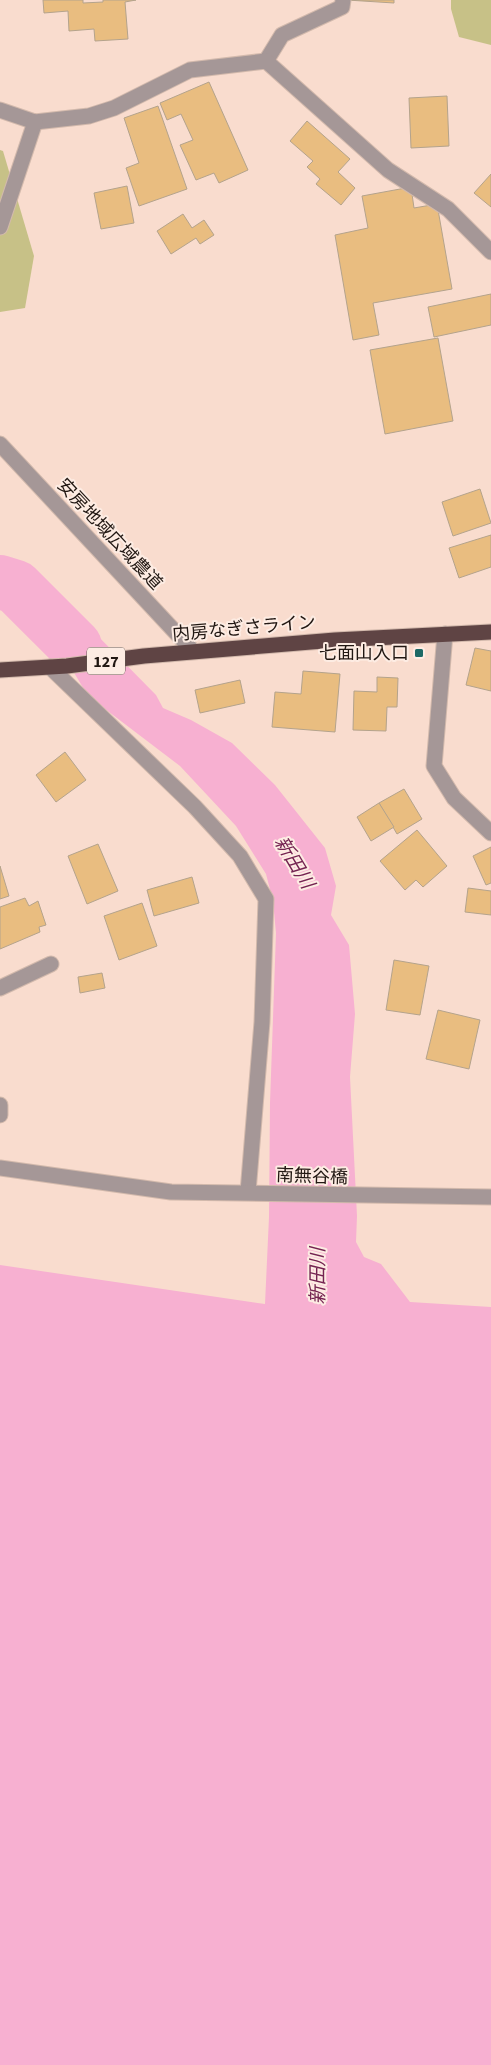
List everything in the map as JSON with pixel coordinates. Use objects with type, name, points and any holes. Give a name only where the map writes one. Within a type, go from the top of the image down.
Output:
[{"type":"highway","name":"内房なぎさライン","points":[[0,670],[67,666],[193,651],[335,640],[491,632]]},
{"type":"street","points":[[266,61],[282,35],[342,7],[343,0]]},
{"type":"street","points":[[0,110],[35,122],[88,116],[114,108],[190,70],[266,61],[388,170],[448,209],[491,252]]},
{"type":"street","points":[[0,227],[35,122]]},
{"type":"street","name":"安房地域広域農道","points":[[0,444],[193,651]]},
{"type":"street","points":[[445,634],[434,766],[454,798],[491,833]]},
{"type":"street","points":[[50,667],[195,807],[240,856],[266,898],[254,1192]]},
{"type":"street","points":[[0,988],[51,964]]},
{"type":"street","points":[[0,1105],[0,1115]]},
{"type":"street","name":"南無谷橋","points":[[0,1168],[171,1192],[491,1197]]},
{"type":"shaded area","points":[[451,0],[491,0],[491,45],[459,37],[451,9]]},
{"type":"shaded area","points":[[0,150],[3,151],[34,256],[25,308],[0,312]]},
{"type":"water","points":[[30,586],[89,627],[156,695],[163,708],[191,720],[232,743],[275,785],[325,848],[336,886],[331,915],[349,945],[355,1014],[350,1077],[357,1216],[356,1242],[364,1257],[381,1264],[410,1302],[491,1307],[491,2065],[0,2065],[0,1265],[265,1304],[276,933],[273,901],[266,874],[236,826],[180,766],[88,696],[55,641],[20,598]]},
{"type":"building","points":[[43,0],[83,0],[83,3],[103,2],[103,0],[136,0],[125,2],[128,39],[95,41],[94,29],[69,31],[68,11],[44,13]]},
{"type":"building","points":[[347,0],[394,0],[394,3]]},
{"type":"building","points":[[209,82],[248,170],[219,183],[214,173],[196,180],[180,145],[193,140],[181,114],[167,120],[160,103]]},
{"type":"building","points":[[447,96],[449,146],[411,148],[409,98]]},
{"type":"building","points":[[158,106],[187,189],[139,206],[126,168],[139,163],[124,118]]},
{"type":"building","points":[[307,121],[350,159],[338,172],[355,188],[341,205],[316,184],[320,179],[307,167],[313,161],[290,141]]},
{"type":"building","points":[[491,174],[491,207],[474,193]]},
{"type":"building","points":[[127,186],[134,223],[101,229],[94,193]]},
{"type":"building","points":[[411,187],[414,208],[437,204],[452,289],[373,303],[379,335],[353,340],[335,235],[368,228],[362,196]]},
{"type":"building","points":[[183,214],[192,228],[204,220],[214,235],[200,244],[196,238],[171,254],[157,231]]},
{"type":"building","points":[[491,294],[491,325],[434,337],[428,307]]},
{"type":"building","points":[[438,338],[453,421],[385,434],[370,350]]},
{"type":"building","points":[[480,489],[491,523],[453,536],[442,502]]},
{"type":"building","points":[[491,535],[491,567],[459,578],[449,548]]},
{"type":"building","points":[[475,648],[491,651],[491,691],[466,685]]},
{"type":"building","points":[[303,671],[340,674],[335,732],[272,727],[275,692],[301,694]]},
{"type":"building","points":[[377,677],[398,678],[397,707],[387,707],[386,731],[353,730],[354,691],[377,692]]},
{"type":"building","points":[[240,680],[245,703],[200,713],[195,690]]},
{"type":"building","points":[[65,752],[86,780],[56,802],[36,775]]},
{"type":"building","points":[[404,789],[422,819],[397,834],[379,803]]},
{"type":"building","points":[[379,803],[394,827],[371,841],[357,817]]},
{"type":"building","points":[[417,830],[447,866],[423,887],[416,880],[405,890],[380,861]]},
{"type":"building","points":[[98,844],[118,891],[87,904],[68,856]]},
{"type":"building","points":[[491,847],[491,883],[486,885],[473,856]]},
{"type":"building","points":[[0,866],[9,896],[0,899]]},
{"type":"building","points":[[192,877],[199,903],[154,916],[147,890]]},
{"type":"building","points":[[468,888],[491,891],[491,915],[465,912]]},
{"type":"building","points":[[25,898],[29,906],[38,901],[46,925],[39,927],[40,932],[0,949],[0,907]]},
{"type":"building","points":[[142,903],[157,946],[119,960],[104,916]]},
{"type":"building","points":[[394,960],[429,966],[420,1015],[386,1010]]},
{"type":"building","points":[[102,973],[105,988],[80,993],[78,977]]},
{"type":"building","points":[[438,1010],[480,1020],[469,1069],[426,1059]]},
{"type":"waterway","name":"新田川","points":[[0,582],[16,587],[75,646]]},
{"type":"place","name":"七面山入口","points":[[419,653]]}]
